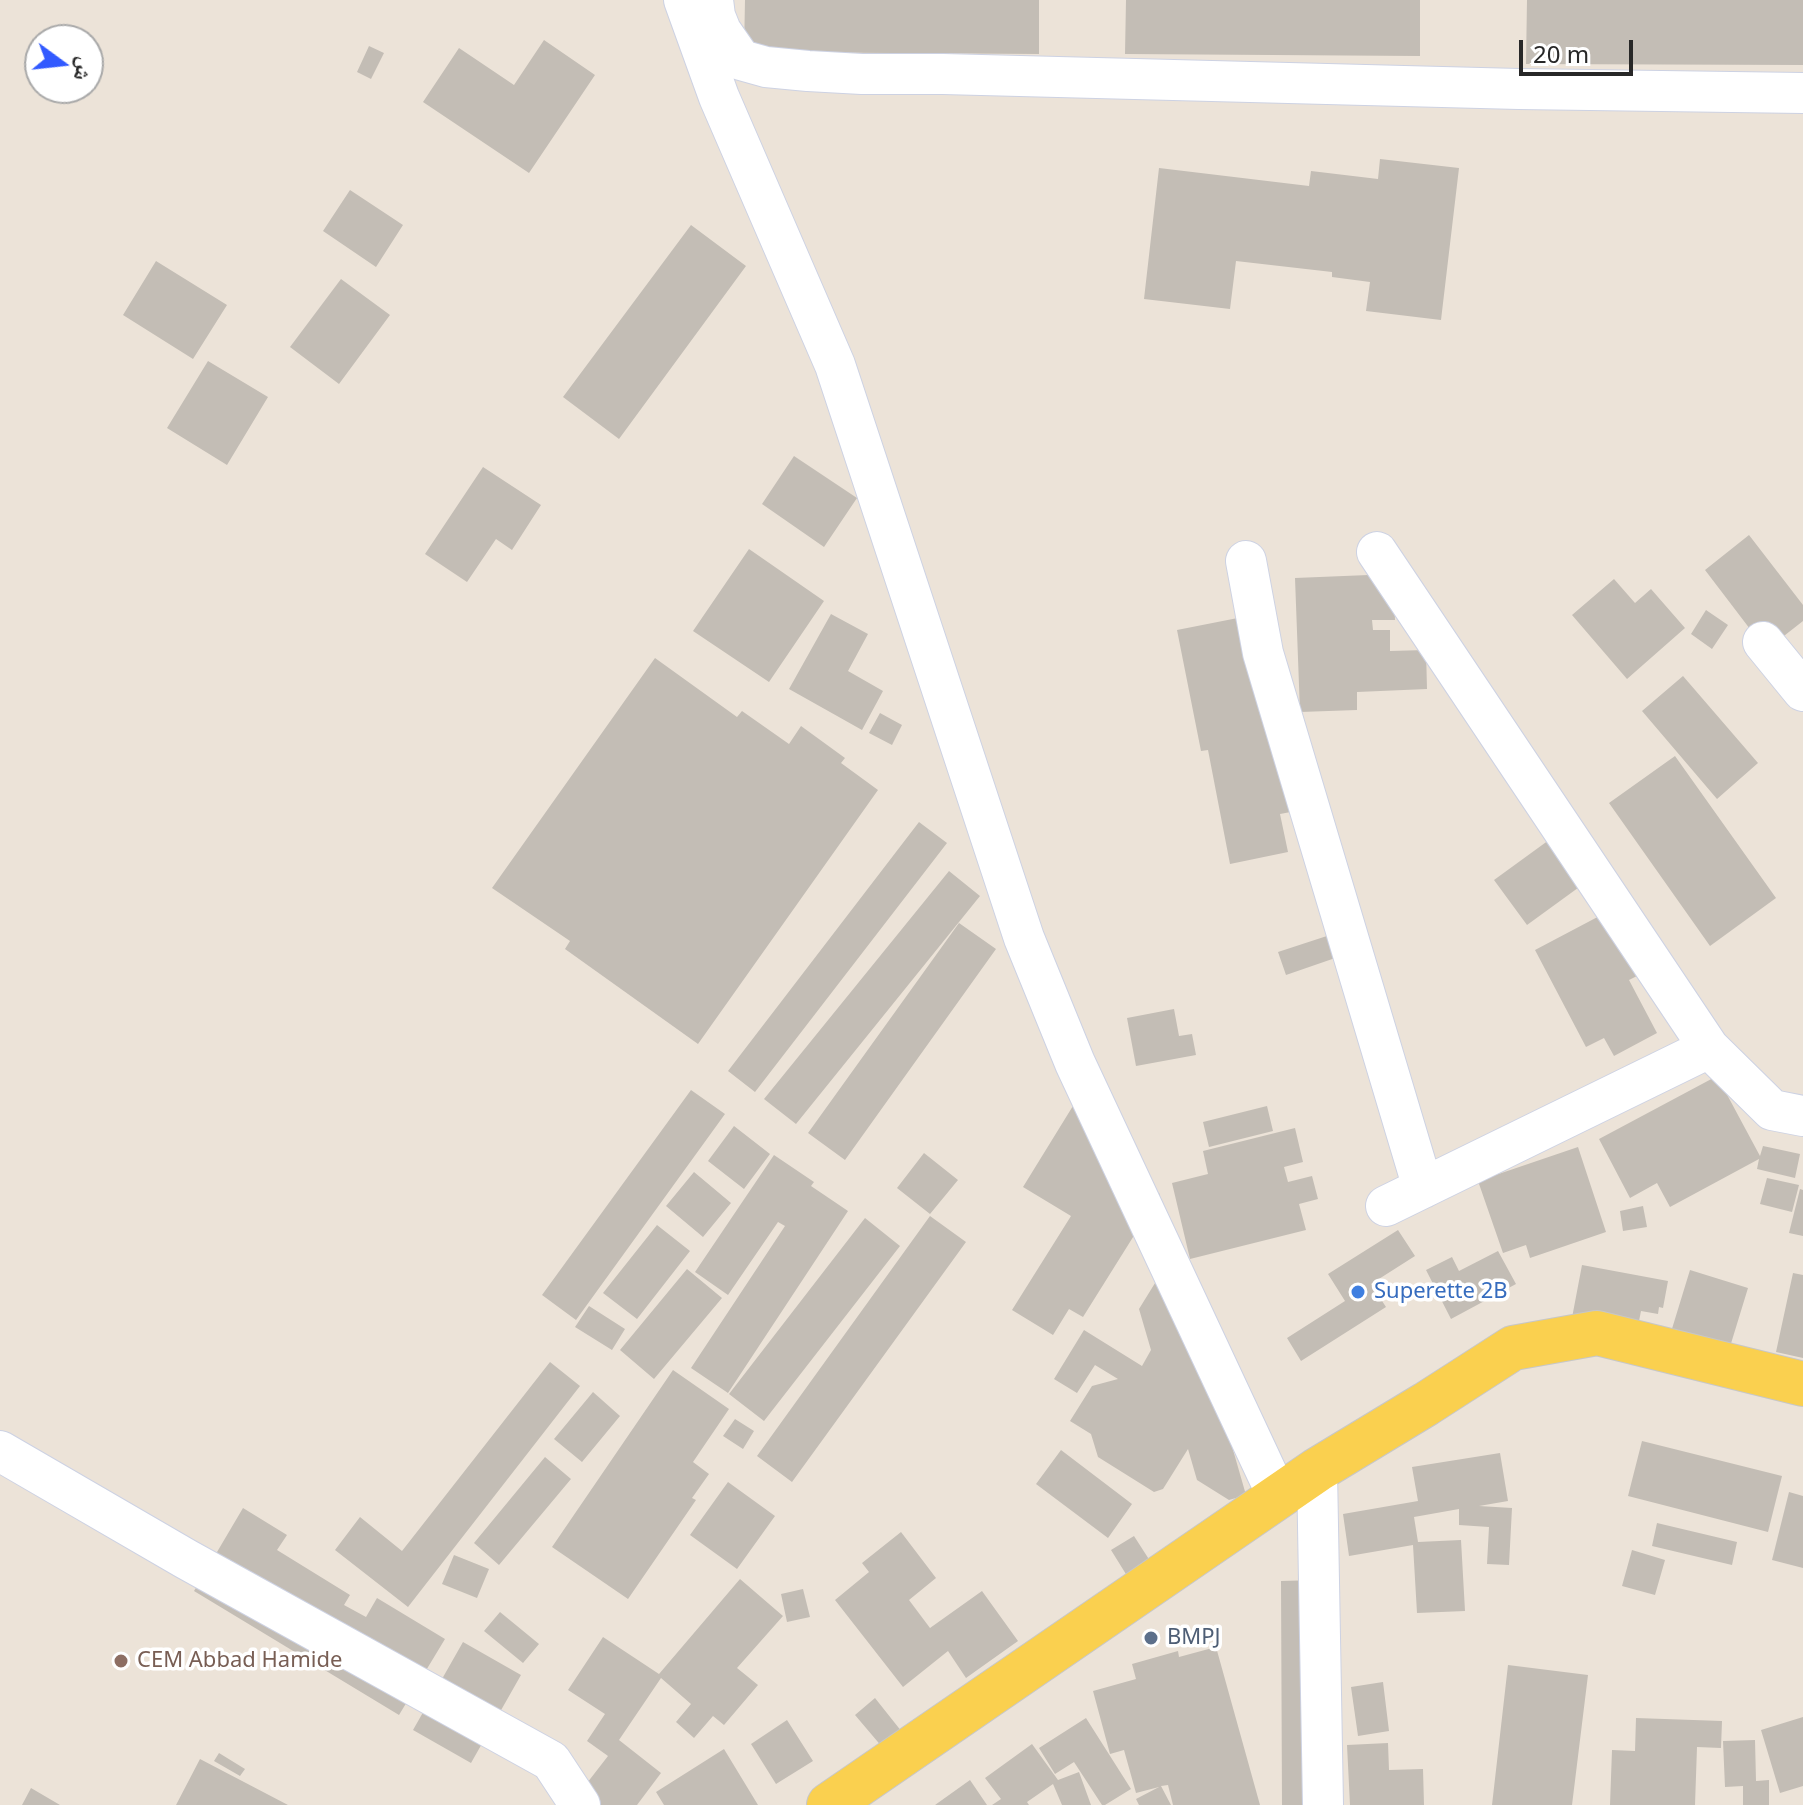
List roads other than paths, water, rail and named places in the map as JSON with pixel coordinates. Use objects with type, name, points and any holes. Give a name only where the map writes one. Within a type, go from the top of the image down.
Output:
[{"type":"main road","points":[[829,1805],[1317,1470],[1513,1348],[1597,1333],[1803,1384]]},
{"type":"street","points":[[684,0],[719,97],[835,365],[1024,938],[1075,1063],[1278,1497]]},
{"type":"street","points":[[713,0],[721,31],[741,60],[766,67],[808,71],[1803,93]]},
{"type":"street","points":[[1377,552],[1709,1048],[1772,1110],[1803,1116]]},
{"type":"street","points":[[1246,561],[1263,653],[1423,1188]]},
{"type":"street","points":[[1763,642],[1802,689]]},
{"type":"street","points":[[1386,1206],[1709,1048]]},
{"type":"street","points":[[0,1451],[186,1559],[551,1761],[580,1805]]},
{"type":"street","points":[[1317,1470],[1323,1805]]},
{"type":"place","name":"Superette 2B","points":[[1358,1292]]},
{"type":"place","name":"BMPJ","points":[[1151,1638]]},
{"type":"place","name":"CEM Abbad Hamide","points":[[121,1661]]}]
